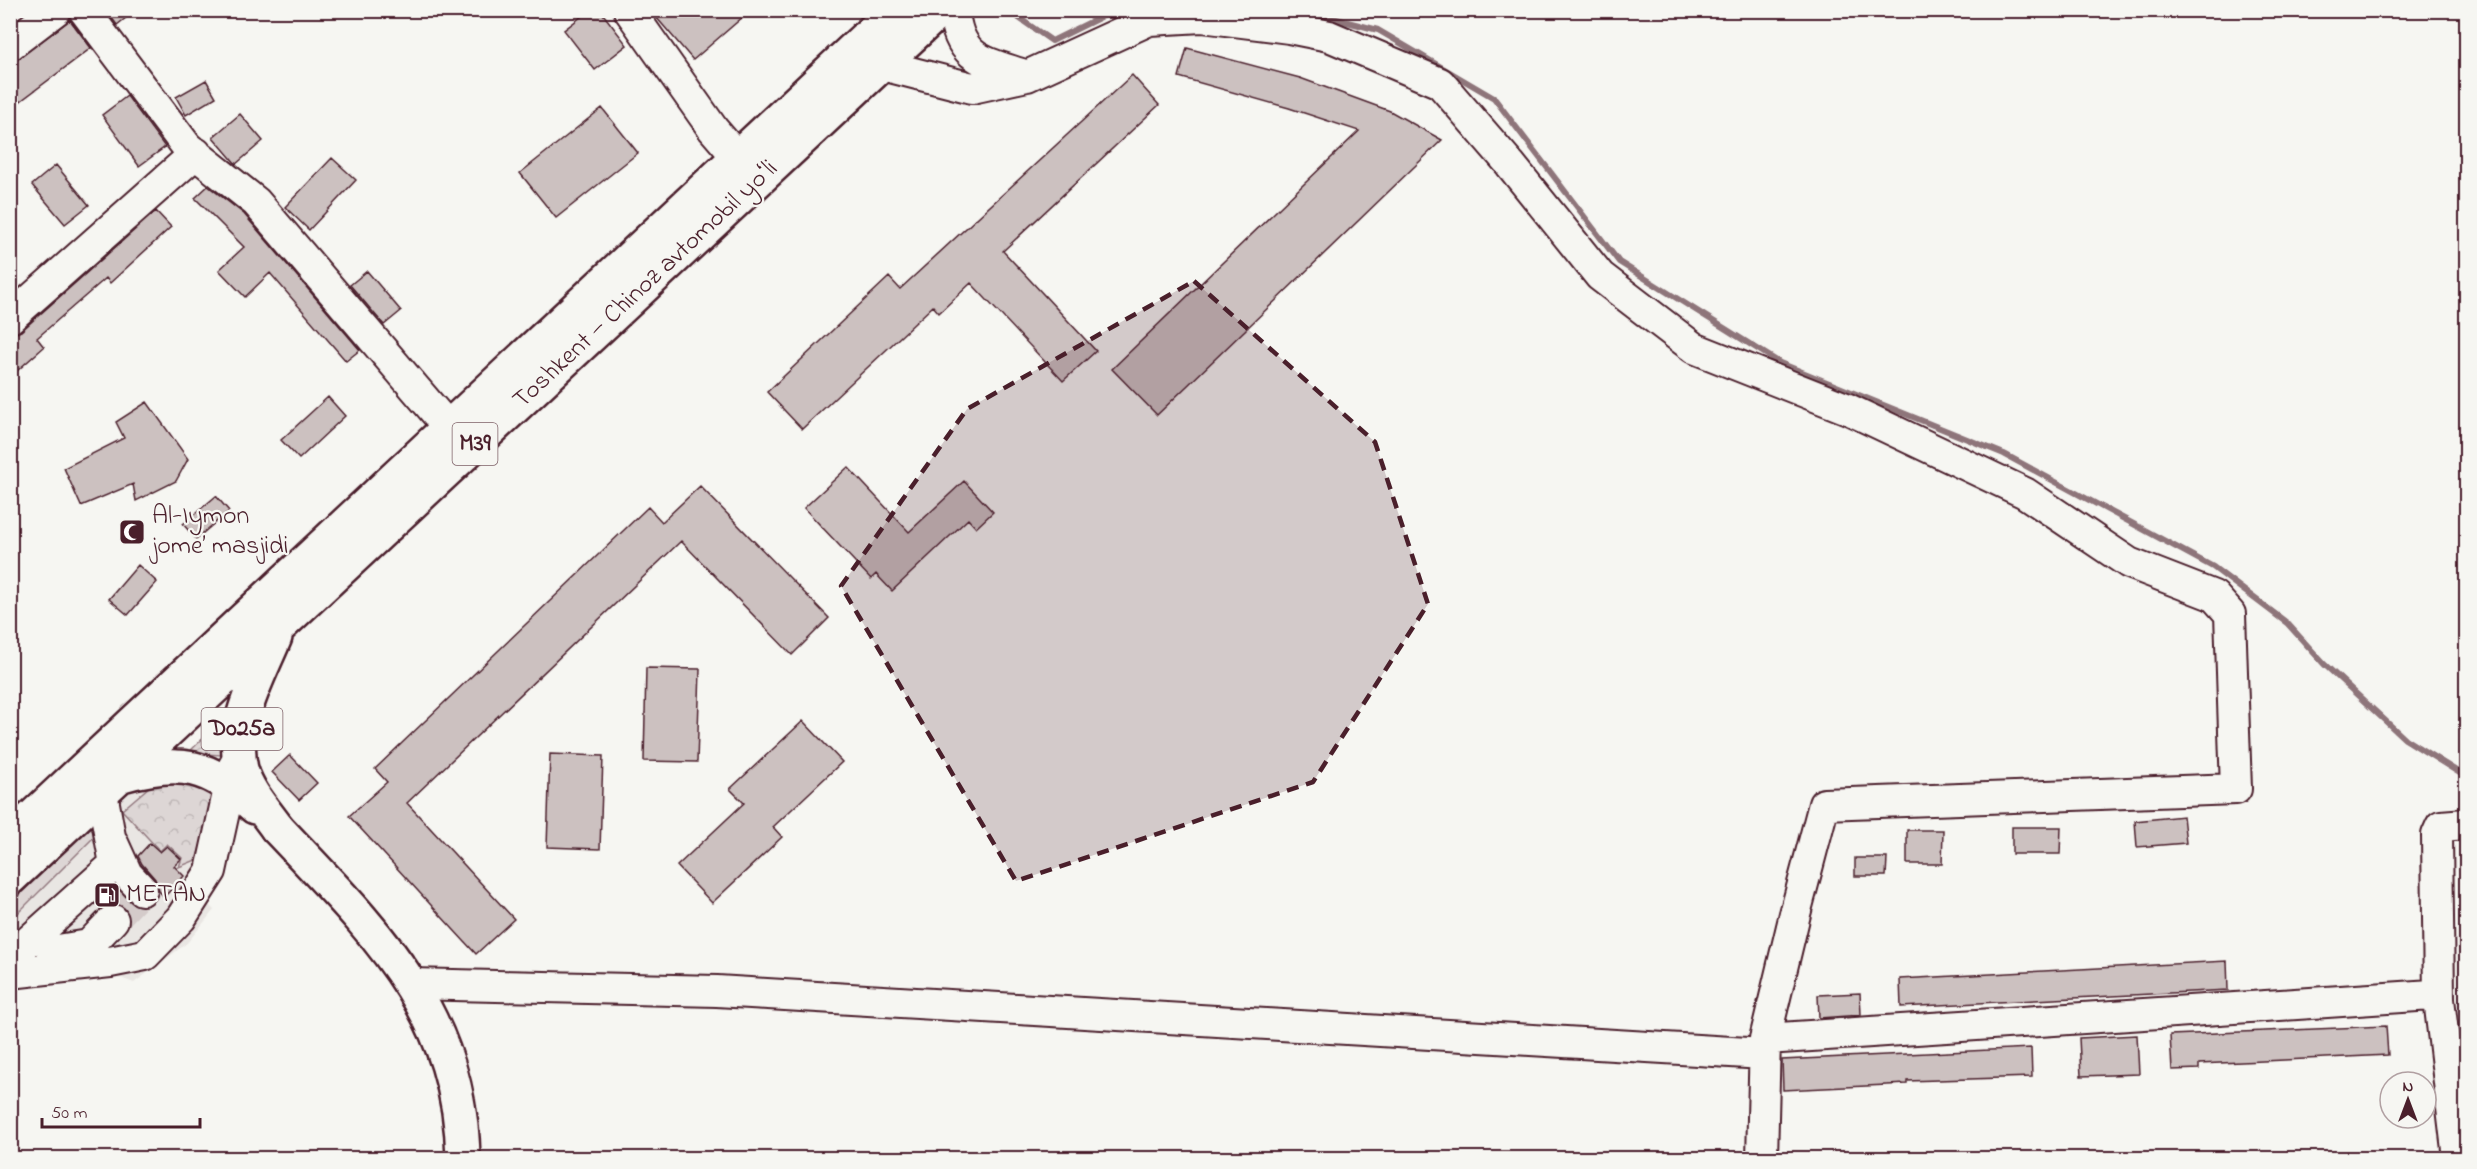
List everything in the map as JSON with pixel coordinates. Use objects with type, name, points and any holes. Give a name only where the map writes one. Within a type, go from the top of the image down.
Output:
[{"type":"main road","name":"Toshkent — Chinoz avtomobil yoʻli","points":[[10,878],[280,626],[738,158],[895,10]]},
{"type":"main road","name":"Toshkent — Chinoz avtomobil yoʻli","points":[[10,838],[449,428],[512,389],[882,64],[940,10]]},
{"type":"main road","name":"D025a","points":[[277,828],[247,785],[241,770],[238,750],[245,714],[280,626]]},
{"type":"main road","name":"D025a","points":[[111,784],[150,768],[177,766],[195,769],[214,775],[277,828],[372,929],[411,984],[429,1016],[449,1066],[457,1095],[463,1158]]},
{"type":"street","points":[[10,45],[56,10]]},
{"type":"street","points":[[84,10],[187,147],[256,202],[449,428]]},
{"type":"street","points":[[629,10],[713,129],[738,158]]},
{"type":"street","points":[[954,10],[956,30],[963,44],[975,57],[1027,76]]},
{"type":"street","points":[[882,64],[972,88],[1027,76],[1149,20],[1202,17],[1289,28],[1329,36],[1440,83],[1510,164],[1600,276],[1694,348],[1848,409],[2025,493],[2129,563],[2214,596],[2230,614],[2236,789],[1824,804],[1794,914],[1764,1047],[1762,1158]]},
{"type":"street","points":[[10,318],[196,153]]},
{"type":"street","points":[[10,973],[110,962],[145,955],[180,918],[211,871],[238,750]]},
{"type":"street","points":[[11,957],[115,864],[111,839],[111,784]]},
{"type":"street","points":[[2460,1144],[2439,999],[2437,835],[2441,826],[2466,824]]},
{"type":"street","points":[[111,839],[127,874],[142,890]]},
{"type":"street","points":[[10,934],[111,839]]},
{"type":"street","points":[[11,957],[89,945],[105,912]]},
{"type":"street","points":[[411,984],[717,991],[1764,1047],[2432,995],[2439,999]]},
{"type":"highlighted area","points":[[1194,281],[1375,442],[1428,604],[1313,782],[1016,881],[841,586],[967,409]]},
{"type":"shaded area","points":[[167,746],[240,820],[201,897],[214,910],[187,943],[134,983],[91,967],[11,984],[11,895]]},
{"type":"green space","points":[[228,714],[221,755],[188,753]]},
{"type":"green space","points":[[171,782],[214,788],[214,803],[196,860],[179,867],[182,858],[167,844],[160,851],[122,810],[149,787]]},
{"type":"green space","points":[[94,822],[95,836],[11,920],[11,903]]},
{"type":"building","points":[[106,10],[136,10],[117,25]]},
{"type":"building","points":[[590,10],[600,10],[627,45],[595,70],[564,30]]},
{"type":"building","points":[[650,10],[751,10],[693,60]]},
{"type":"building","points":[[70,20],[91,48],[10,109],[10,65]]},
{"type":"building","points":[[1187,48],[1300,78],[1390,111],[1442,140],[1157,415],[1112,369],[1359,131],[1289,108],[1179,77]]},
{"type":"building","points":[[1132,75],[1159,105],[1003,251],[1096,351],[1063,381],[971,283],[939,313],[933,306],[802,429],[767,392],[889,277],[900,289]]},
{"type":"building","points":[[206,80],[216,97],[186,115],[176,97]]},
{"type":"building","points":[[127,96],[165,147],[139,166],[102,115]]},
{"type":"building","points":[[602,108],[638,153],[556,218],[520,173]]},
{"type":"building","points":[[240,114],[263,141],[236,164],[213,137]]},
{"type":"building","points":[[332,158],[356,180],[309,230],[285,207]]},
{"type":"building","points":[[56,165],[89,205],[65,224],[32,185]]},
{"type":"building","points":[[208,186],[244,214],[360,350],[346,361],[270,273],[245,297],[219,270],[244,247],[195,198]]},
{"type":"building","points":[[156,211],[171,227],[110,283],[106,278],[37,338],[44,347],[10,377],[10,335],[21,331]]},
{"type":"building","points":[[367,271],[401,311],[384,325],[350,285]]},
{"type":"building","points":[[328,397],[345,416],[299,459],[281,440]]},
{"type":"building","points":[[147,402],[188,459],[176,481],[136,501],[133,484],[81,506],[64,468],[124,438],[116,422]]},
{"type":"building","points":[[848,467],[909,532],[964,481],[993,512],[976,528],[968,519],[892,591],[876,574],[871,579],[804,508]]},
{"type":"building","points":[[700,486],[829,618],[792,655],[681,541],[407,803],[514,919],[476,954],[349,816],[387,782],[375,769],[648,507],[662,522]]},
{"type":"building","points":[[216,496],[229,511],[196,539],[183,524]]},
{"type":"building","points":[[138,565],[157,582],[128,615],[109,599]]},
{"type":"building","points":[[646,668],[700,669],[697,762],[644,761]]},
{"type":"building","points":[[803,721],[842,762],[773,827],[782,837],[712,903],[677,866],[744,803],[730,789]]},
{"type":"building","points":[[550,754],[603,756],[600,849],[547,847]]},
{"type":"building","points":[[290,755],[317,783],[299,800],[272,772]]},
{"type":"building","points":[[2183,816],[2186,843],[2137,847],[2135,821]]},
{"type":"building","points":[[2012,827],[2061,827],[2060,854],[2012,854]]},
{"type":"building","points":[[1907,830],[1943,830],[1942,864],[1907,864]]},
{"type":"building","points":[[150,843],[160,852],[167,846],[181,859],[174,866],[184,876],[164,897],[155,879],[138,856]]},
{"type":"building","points":[[1855,858],[1887,858],[1886,876],[1855,876]]},
{"type":"building","points":[[2227,961],[2228,990],[1901,1007],[1900,979]]},
{"type":"building","points":[[1860,993],[1861,1015],[1819,1018],[1818,995]]},
{"type":"building","points":[[2386,1026],[2388,1055],[2199,1064],[2199,1069],[2172,1070],[2170,1035]]},
{"type":"building","points":[[2137,1035],[2139,1074],[2081,1076],[2079,1038]]},
{"type":"building","points":[[2031,1048],[2032,1077],[1907,1081],[1907,1084],[1783,1090],[1782,1060]]},
{"type":"waterway","points":[[1019,18],[1052,41],[1115,10]]},
{"type":"waterway","points":[[1302,10],[1378,30],[1494,98],[1619,262],[1780,363],[2004,454],[2213,567],[2287,623],[2324,664],[2405,739],[2466,777]]},
{"type":"tunnel","points":[[97,903],[127,874]]},
{"type":"tunnel","points":[[113,920],[142,890]]},
{"type":"place","name":"Al-Iymon jome’ masjidi","points":[[132,532]]},
{"type":"place","name":"METAN","points":[[107,895]]}]
